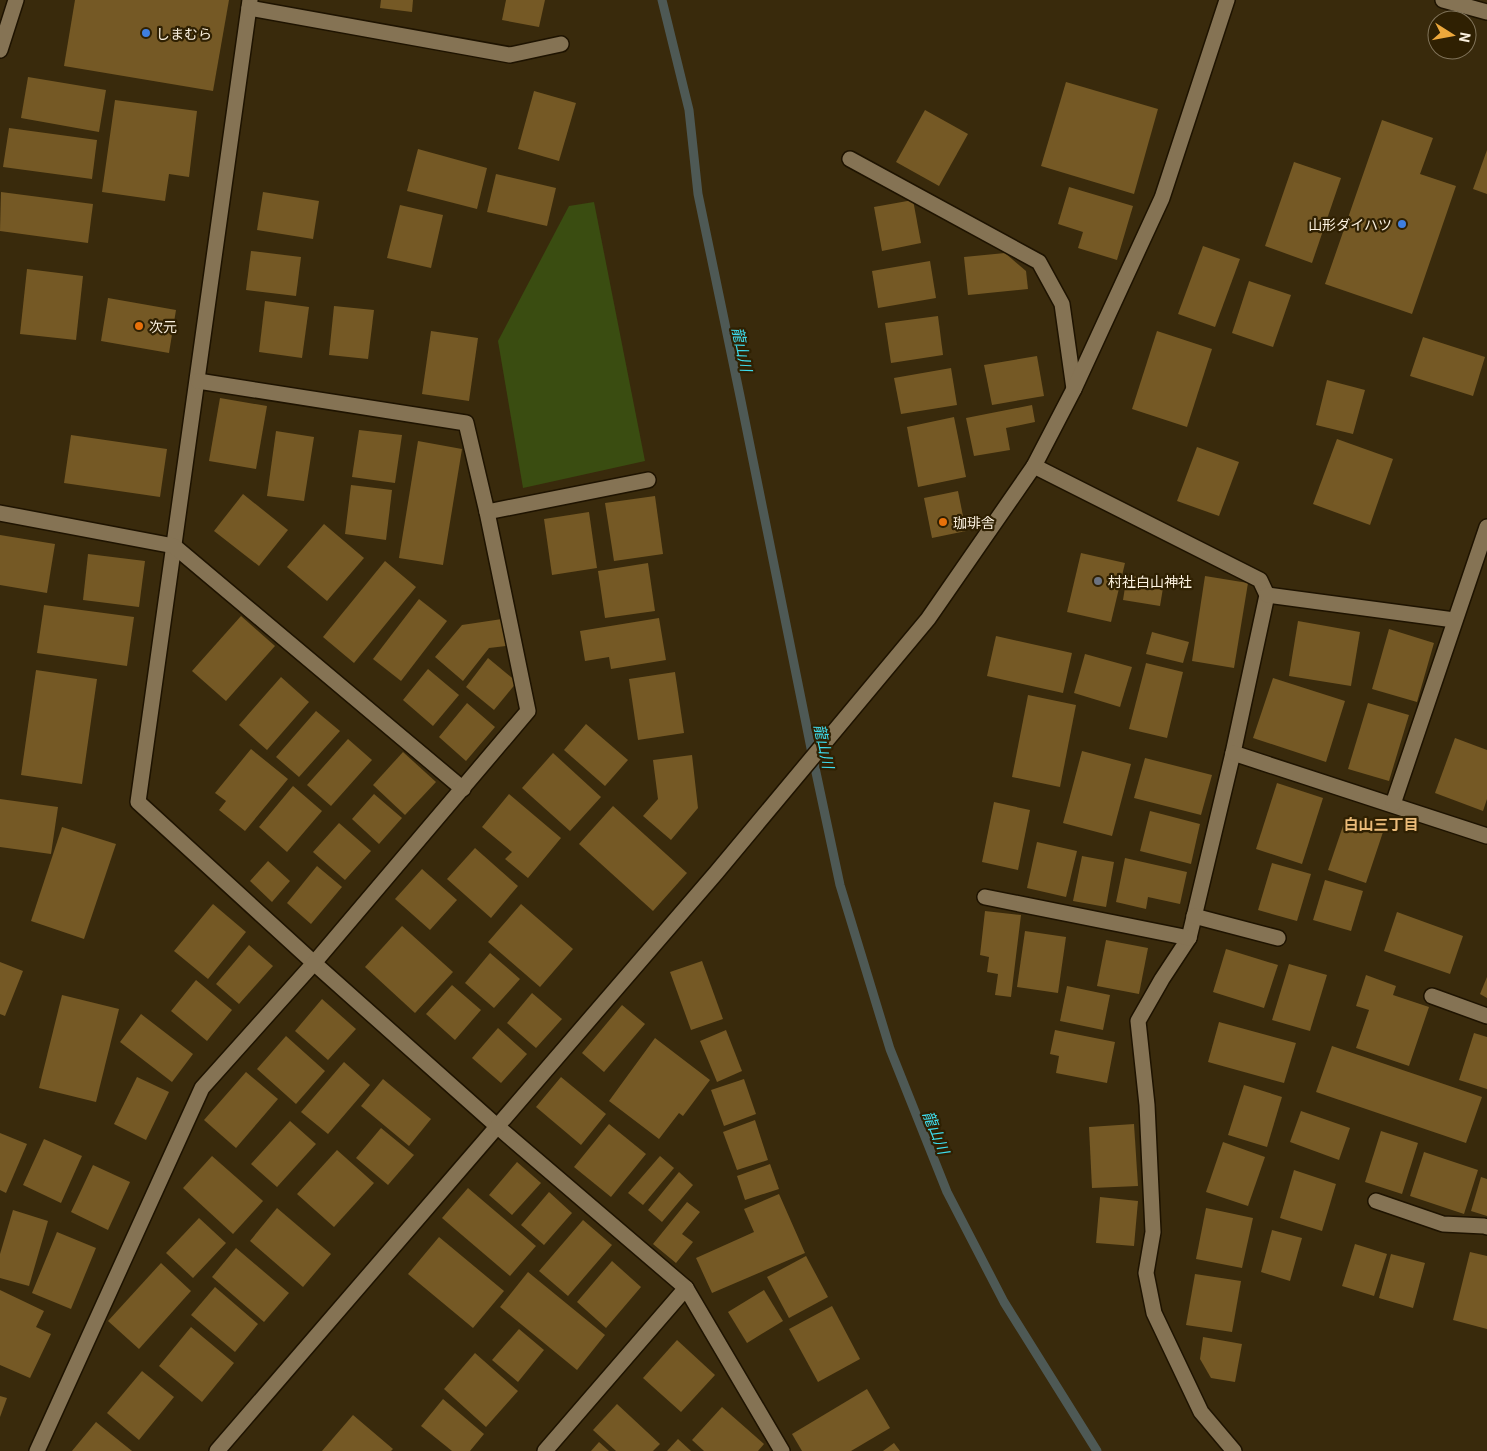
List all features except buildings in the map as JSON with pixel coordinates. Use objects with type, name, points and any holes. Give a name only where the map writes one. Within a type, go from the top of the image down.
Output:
[{"type":"street","points":[[0,50],[16,0]]},
{"type":"street","points":[[218,1451],[716,873],[928,619],[1034,466],[1074,389],[1162,198],[1227,0]]},
{"type":"street","points":[[1443,0],[1487,12]]},
{"type":"street","points":[[561,44],[510,55],[250,4],[138,802],[314,963],[498,1126],[686,1288],[782,1451]]},
{"type":"street","points":[[850,159],[1039,262],[1062,304],[1074,389]]},
{"type":"street","points":[[37,1451],[202,1088],[314,963],[528,711],[488,512],[466,423],[198,381]]},
{"type":"street","points":[[1034,466],[1260,580],[1267,595],[1233,753],[1189,938],[1162,979],[1138,1021],[1147,1105],[1153,1232],[1146,1273],[1154,1313],[1201,1412],[1234,1451]]},
{"type":"street","points":[[488,512],[648,480]]},
{"type":"street","points":[[0,513],[174,546],[463,788]]},
{"type":"street","points":[[1393,804],[1487,527]]},
{"type":"street","points":[[1267,595],[1454,620]]},
{"type":"street","points":[[1233,753],[1487,836]]},
{"type":"street","points":[[985,897],[1189,938]]},
{"type":"street","points":[[1194,916],[1278,938]]},
{"type":"street","points":[[1432,996],[1487,1016]]},
{"type":"street","points":[[1376,1202],[1443,1224],[1487,1227]]},
{"type":"street","points":[[545,1451],[686,1288]]},
{"type":"green space","points":[[594,202],[645,461],[523,488],[498,341],[569,206]]},
{"type":"waterway","name":"龍山川","points":[[662,0],[689,110],[698,194],[840,885],[890,1049],[947,1192],[1004,1302],[1097,1451]]},
{"type":"place","name":"しまむら","points":[[146,33]]},
{"type":"place","name":"山形ダイハツ","points":[[1402,224]]},
{"type":"place","name":"次元","points":[[139,326]]},
{"type":"place","name":"珈琲舎","points":[[943,522]]},
{"type":"place","name":"村社白山神社","points":[[1098,581]]},
{"type":"district","name":"白山三丁目","points":[[1381,823]]}]
